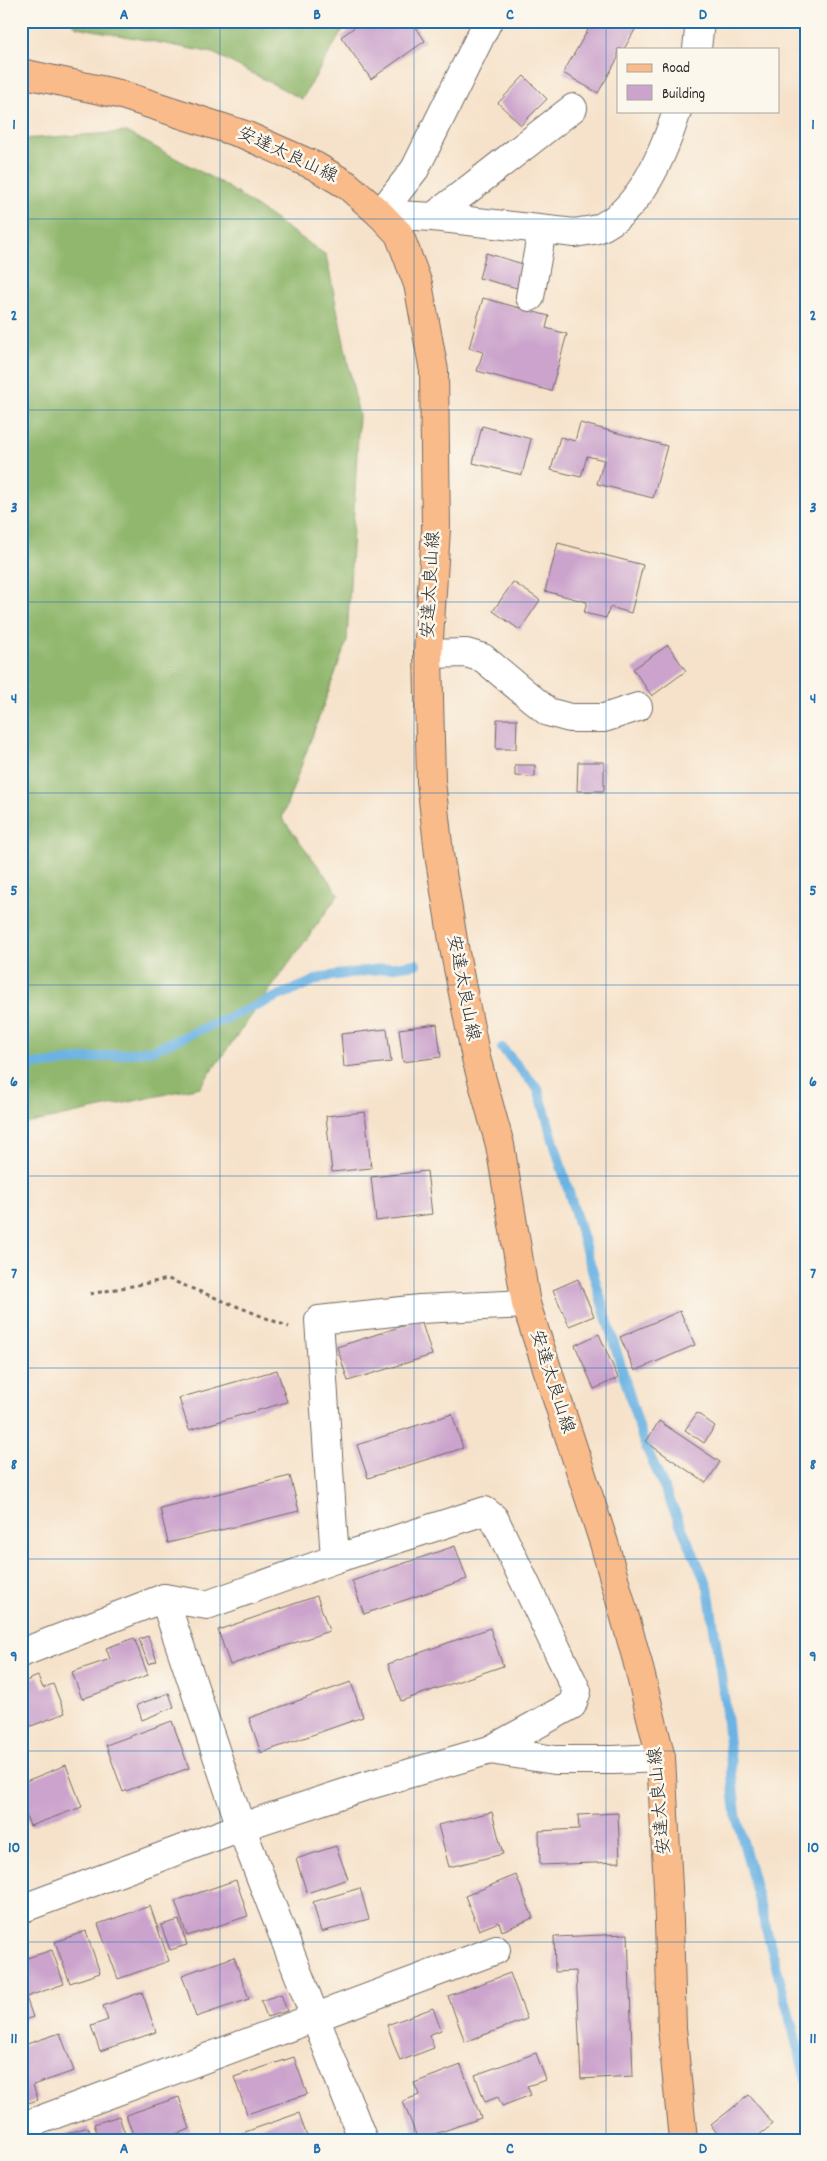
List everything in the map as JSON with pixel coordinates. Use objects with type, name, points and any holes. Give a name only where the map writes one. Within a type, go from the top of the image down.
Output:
[{"type":"main road","name":"安達太良山線","points":[[21,73],[118,94],[245,135],[315,166],[348,185],[399,234],[418,284],[434,371],[436,529],[428,654],[431,781],[439,854],[454,953],[474,1049],[500,1145],[526,1304],[604,1543],[637,1660],[661,1758],[668,1887],[672,2028],[683,2140]]},
{"type":"street","points":[[380,214],[415,169],[488,21]]},
{"type":"street","points":[[697,48],[700,21]]},
{"type":"street","points":[[433,217],[573,108]]},
{"type":"street","points":[[380,214],[433,217],[542,230],[574,232],[597,229],[616,218],[655,170],[677,112]]},
{"type":"street","points":[[530,297],[542,230]]},
{"type":"street","points":[[428,654],[466,653],[483,658],[548,712],[570,718],[604,718],[638,707]]},
{"type":"street","points":[[335,1559],[319,1320],[420,1309],[526,1304]]},
{"type":"street","points":[[21,1653],[164,1598],[207,1605],[335,1559],[486,1511],[494,1518],[577,1690],[572,1705],[490,1750],[366,1786],[241,1827],[21,1909]]},
{"type":"street","points":[[164,1598],[241,1827],[363,2140]]},
{"type":"street","points":[[490,1750],[555,1760],[661,1758]]},
{"type":"street","points":[[21,2127],[496,1950]]},
{"type":"path","points":[[90,1294],[168,1279],[320,1340]]},
{"type":"green space","points":[[70,21],[348,21],[302,99],[213,53],[77,27]]},
{"type":"green space","points":[[127,132],[225,185],[326,255],[359,416],[347,641],[282,818],[339,894],[200,1087],[21,1125],[21,139]]},
{"type":"building","points":[[363,21],[418,21],[414,24],[425,41],[371,79],[341,37]]},
{"type":"building","points":[[593,21],[640,21],[625,48],[617,48],[617,60],[598,93],[563,73]]},
{"type":"building","points":[[524,76],[547,99],[521,125],[498,103]]},
{"type":"building","points":[[486,253],[523,264],[517,288],[479,278]]},
{"type":"building","points":[[483,298],[549,316],[546,328],[567,334],[551,391],[477,371],[483,352],[469,348]]},
{"type":"building","points":[[580,423],[667,446],[653,498],[597,484],[604,460],[587,456],[581,477],[551,470],[560,437],[575,441]]},
{"type":"building","points":[[482,426],[531,439],[522,475],[473,463]]},
{"type":"building","points":[[558,543],[643,565],[631,613],[610,607],[606,618],[584,613],[587,602],[545,591]]},
{"type":"building","points":[[513,582],[540,600],[520,630],[493,611]]},
{"type":"building","points":[[668,645],[686,671],[652,696],[633,669]]},
{"type":"building","points":[[497,719],[517,719],[516,749],[496,749]]},
{"type":"building","points":[[578,762],[604,762],[604,791],[577,791]]},
{"type":"building","points":[[515,765],[535,765],[535,777],[515,776]]},
{"type":"building","points":[[437,1024],[441,1057],[403,1062],[399,1029]]},
{"type":"building","points":[[387,1029],[391,1062],[344,1067],[341,1034]]},
{"type":"building","points":[[365,1112],[371,1168],[332,1172],[326,1116]]},
{"type":"building","points":[[427,1171],[432,1214],[376,1221],[371,1177]]},
{"type":"building","points":[[578,1279],[594,1316],[569,1326],[553,1290]]},
{"type":"building","points":[[680,1311],[695,1345],[635,1371],[620,1337]]},
{"type":"building","points":[[421,1320],[432,1355],[348,1381],[337,1347]]},
{"type":"building","points":[[599,1334],[618,1378],[594,1389],[575,1345]]},
{"type":"building","points":[[277,1370],[287,1402],[189,1430],[179,1398]]},
{"type":"building","points":[[697,1413],[715,1426],[704,1443],[685,1430]]},
{"type":"building","points":[[452,1414],[463,1448],[368,1478],[357,1445]]},
{"type":"building","points":[[659,1421],[720,1462],[706,1483],[646,1442]]},
{"type":"building","points":[[290,1476],[299,1511],[168,1543],[160,1508]]},
{"type":"building","points":[[455,1546],[467,1579],[364,1614],[352,1581]]},
{"type":"building","points":[[317,1596],[329,1631],[230,1665],[218,1630]]},
{"type":"building","points":[[490,1628],[503,1666],[401,1701],[388,1664]]},
{"type":"building","points":[[148,1636],[157,1661],[148,1664],[139,1639]]},
{"type":"building","points":[[134,1638],[148,1675],[82,1699],[72,1672],[110,1659],[106,1648]]},
{"type":"building","points":[[38,1676],[43,1688],[53,1684],[65,1713],[21,1730],[21,1683]]},
{"type":"building","points":[[351,1682],[363,1717],[261,1753],[249,1718]]},
{"type":"building","points":[[169,1693],[174,1707],[142,1720],[137,1705]]},
{"type":"building","points":[[172,1721],[189,1768],[123,1792],[106,1745]]},
{"type":"building","points":[[66,1765],[82,1807],[30,1826],[21,1802],[21,1783]]},
{"type":"building","points":[[492,1812],[503,1854],[449,1867],[438,1825]]},
{"type":"building","points":[[618,1813],[620,1862],[540,1865],[539,1831],[579,1829],[578,1815]]},
{"type":"building","points":[[336,1846],[348,1879],[307,1893],[296,1859]]},
{"type":"building","points":[[516,1875],[533,1918],[502,1931],[499,1922],[479,1930],[465,1896]]},
{"type":"building","points":[[236,1880],[248,1916],[187,1936],[175,1901]]},
{"type":"building","points":[[360,1888],[369,1919],[321,1932],[313,1902]]},
{"type":"building","points":[[150,1906],[169,1961],[118,1979],[98,1924]]},
{"type":"building","points":[[179,1920],[187,1945],[170,1950],[161,1925]]},
{"type":"building","points":[[86,1931],[100,1973],[70,1983],[55,1942]]},
{"type":"building","points":[[628,1934],[633,2076],[581,2079],[576,1971],[555,1972],[554,1937]]},
{"type":"building","points":[[52,1950],[64,1984],[26,1997],[33,2017],[21,2021],[21,1960]]},
{"type":"building","points":[[234,1957],[249,1999],[196,2017],[182,1975]]},
{"type":"building","points":[[510,1973],[527,2019],[465,2042],[448,1996]]},
{"type":"building","points":[[142,1992],[156,2032],[100,2051],[91,2026],[108,2020],[103,2006]]},
{"type":"building","points":[[281,1994],[287,2011],[267,2017],[261,2001]]},
{"type":"building","points":[[433,2008],[441,2030],[429,2035],[434,2048],[400,2061],[387,2025]]},
{"type":"building","points":[[60,2033],[74,2071],[33,2085],[38,2100],[21,2105],[21,2046]]},
{"type":"building","points":[[536,2053],[546,2080],[527,2086],[531,2095],[502,2106],[498,2097],[485,2102],[475,2075]]},
{"type":"building","points":[[294,2057],[307,2094],[247,2114],[234,2077]]},
{"type":"building","points":[[461,2065],[481,2118],[418,2140],[403,2101],[419,2095],[414,2083]]},
{"type":"building","points":[[749,2095],[773,2124],[758,2136],[761,2140],[722,2140],[711,2125]]},
{"type":"building","points":[[179,2097],[190,2129],[158,2140],[135,2140],[126,2115]]},
{"type":"building","points":[[299,2113],[308,2140],[232,2140],[231,2137]]},
{"type":"building","points":[[119,2116],[127,2140],[99,2140],[94,2124]]},
{"type":"building","points":[[88,2127],[93,2140],[51,2140],[51,2139]]},
{"type":"waterway","points":[[21,1066],[153,1050],[323,977],[416,964]]},
{"type":"waterway","points":[[502,1048],[538,1089],[643,1440],[708,1587],[725,1703],[736,1815],[806,2079]]}]
